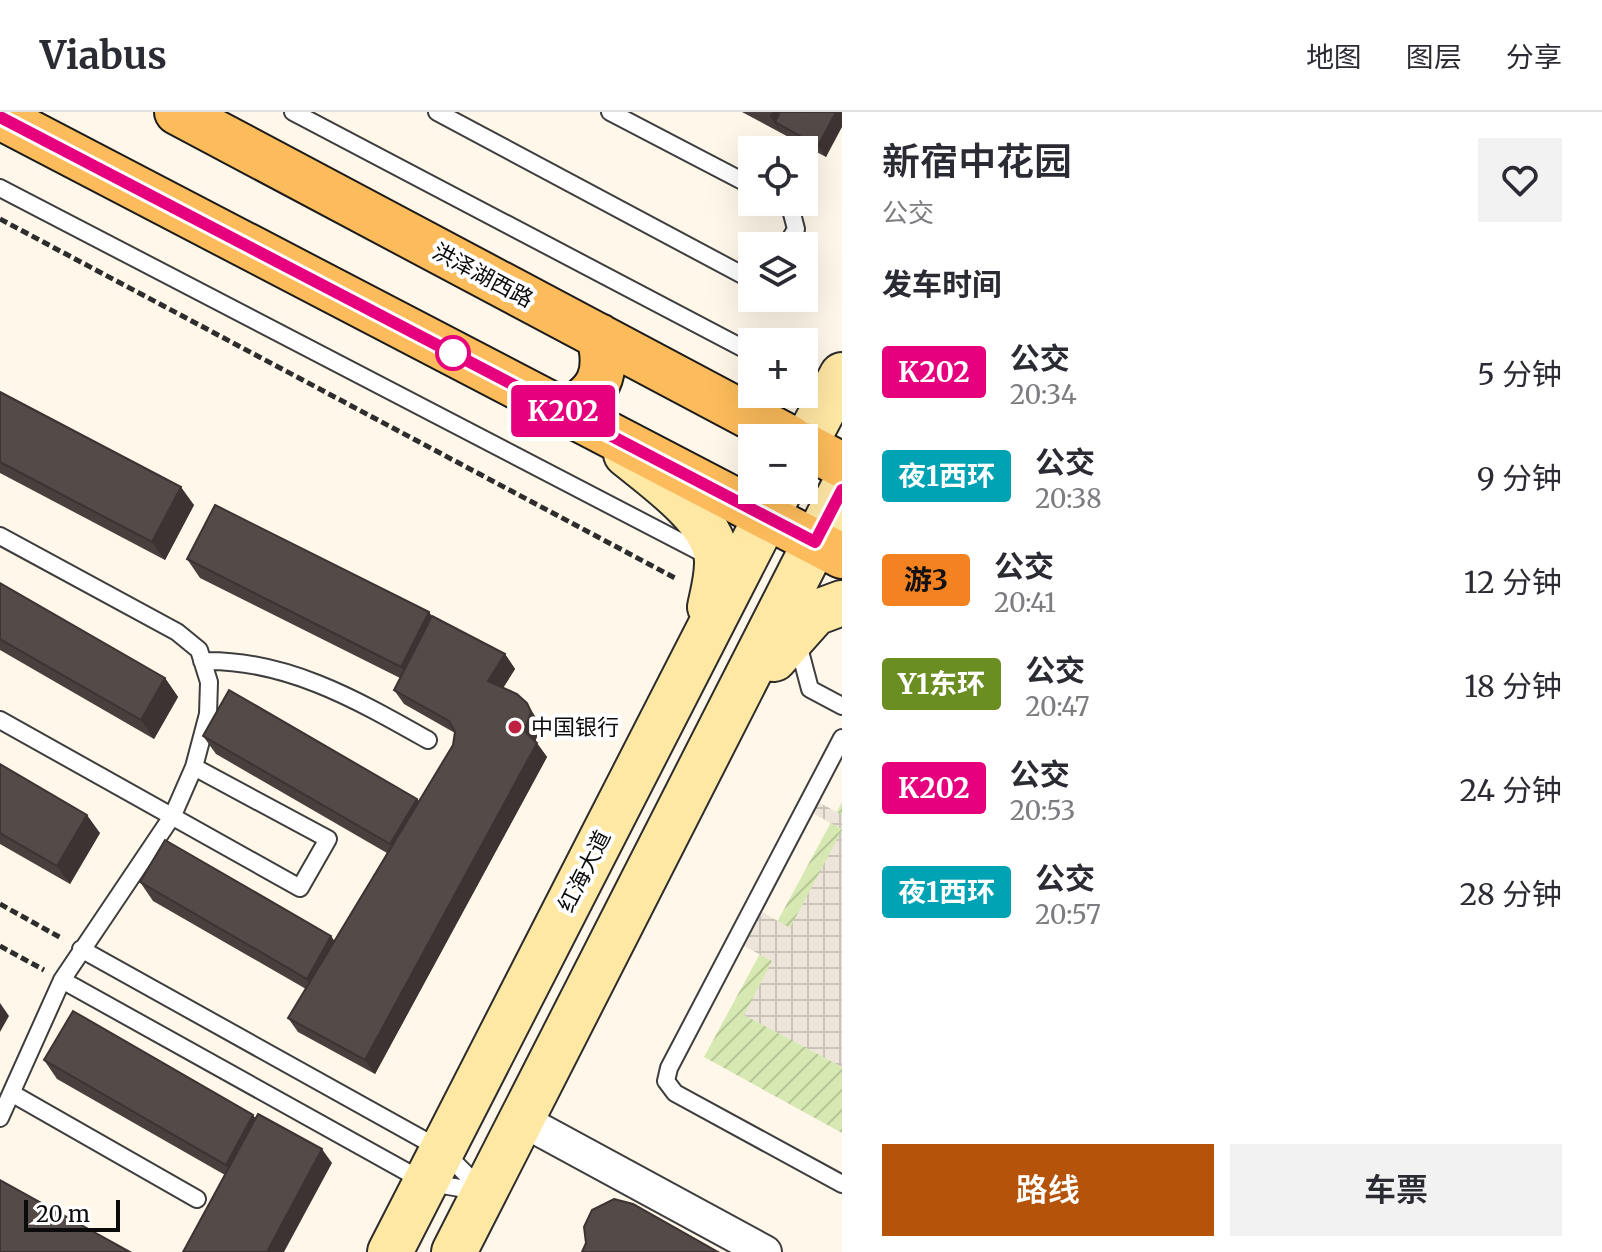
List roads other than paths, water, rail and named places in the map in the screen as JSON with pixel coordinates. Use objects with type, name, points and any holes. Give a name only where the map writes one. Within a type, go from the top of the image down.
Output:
[{"type":"main road","name":"洪泽湖西路","points":[[177,112],[763,424]]},
{"type":"main road","points":[[0,117],[580,419],[738,488]]},
{"type":"main road","points":[[580,419],[586,401],[597,388],[602,371],[599,336]]},
{"type":"main road","points":[[674,377],[738,387]]},
{"type":"main road","points":[[811,424],[824,382]]},
{"type":"main road","points":[[580,419],[682,500],[715,547],[784,597]]},
{"type":"main road","points":[[818,453],[842,465]]},
{"type":"main road","name":"红海大道","points":[[454,1252],[784,597],[828,549],[842,490]]},
{"type":"main road","name":"红海大道","points":[[772,504],[784,597]]},
{"type":"main road","points":[[773,504],[828,549]]},
{"type":"main road","name":"红海大道","points":[[390,1252],[705,633],[784,597]]},
{"type":"street","points":[[520,1119],[765,1252]]},
{"type":"lane","points":[[293,112],[738,346]]},
{"type":"lane","points":[[610,112],[738,179]]},
{"type":"lane","points":[[442,113],[738,272]]},
{"type":"lane","points":[[0,188],[784,597],[810,689],[842,706]]},
{"type":"lane","points":[[0,536],[177,632],[199,650],[209,682],[208,714],[194,767],[173,815],[62,980],[5,1106],[197,1199]]},
{"type":"lane","points":[[202,661],[237,660],[343,692],[428,740]]},
{"type":"lane","points":[[0,720],[300,888],[328,839],[194,767]]},
{"type":"lane","points":[[842,738],[669,1068],[666,1081],[675,1093],[842,1184]]},
{"type":"lane","points":[[81,949],[434,1166],[484,1192]]},
{"type":"lane","points":[[62,980],[484,1192]]},
{"type":"place","name":"中国银行","points":[[515,727]]}]
